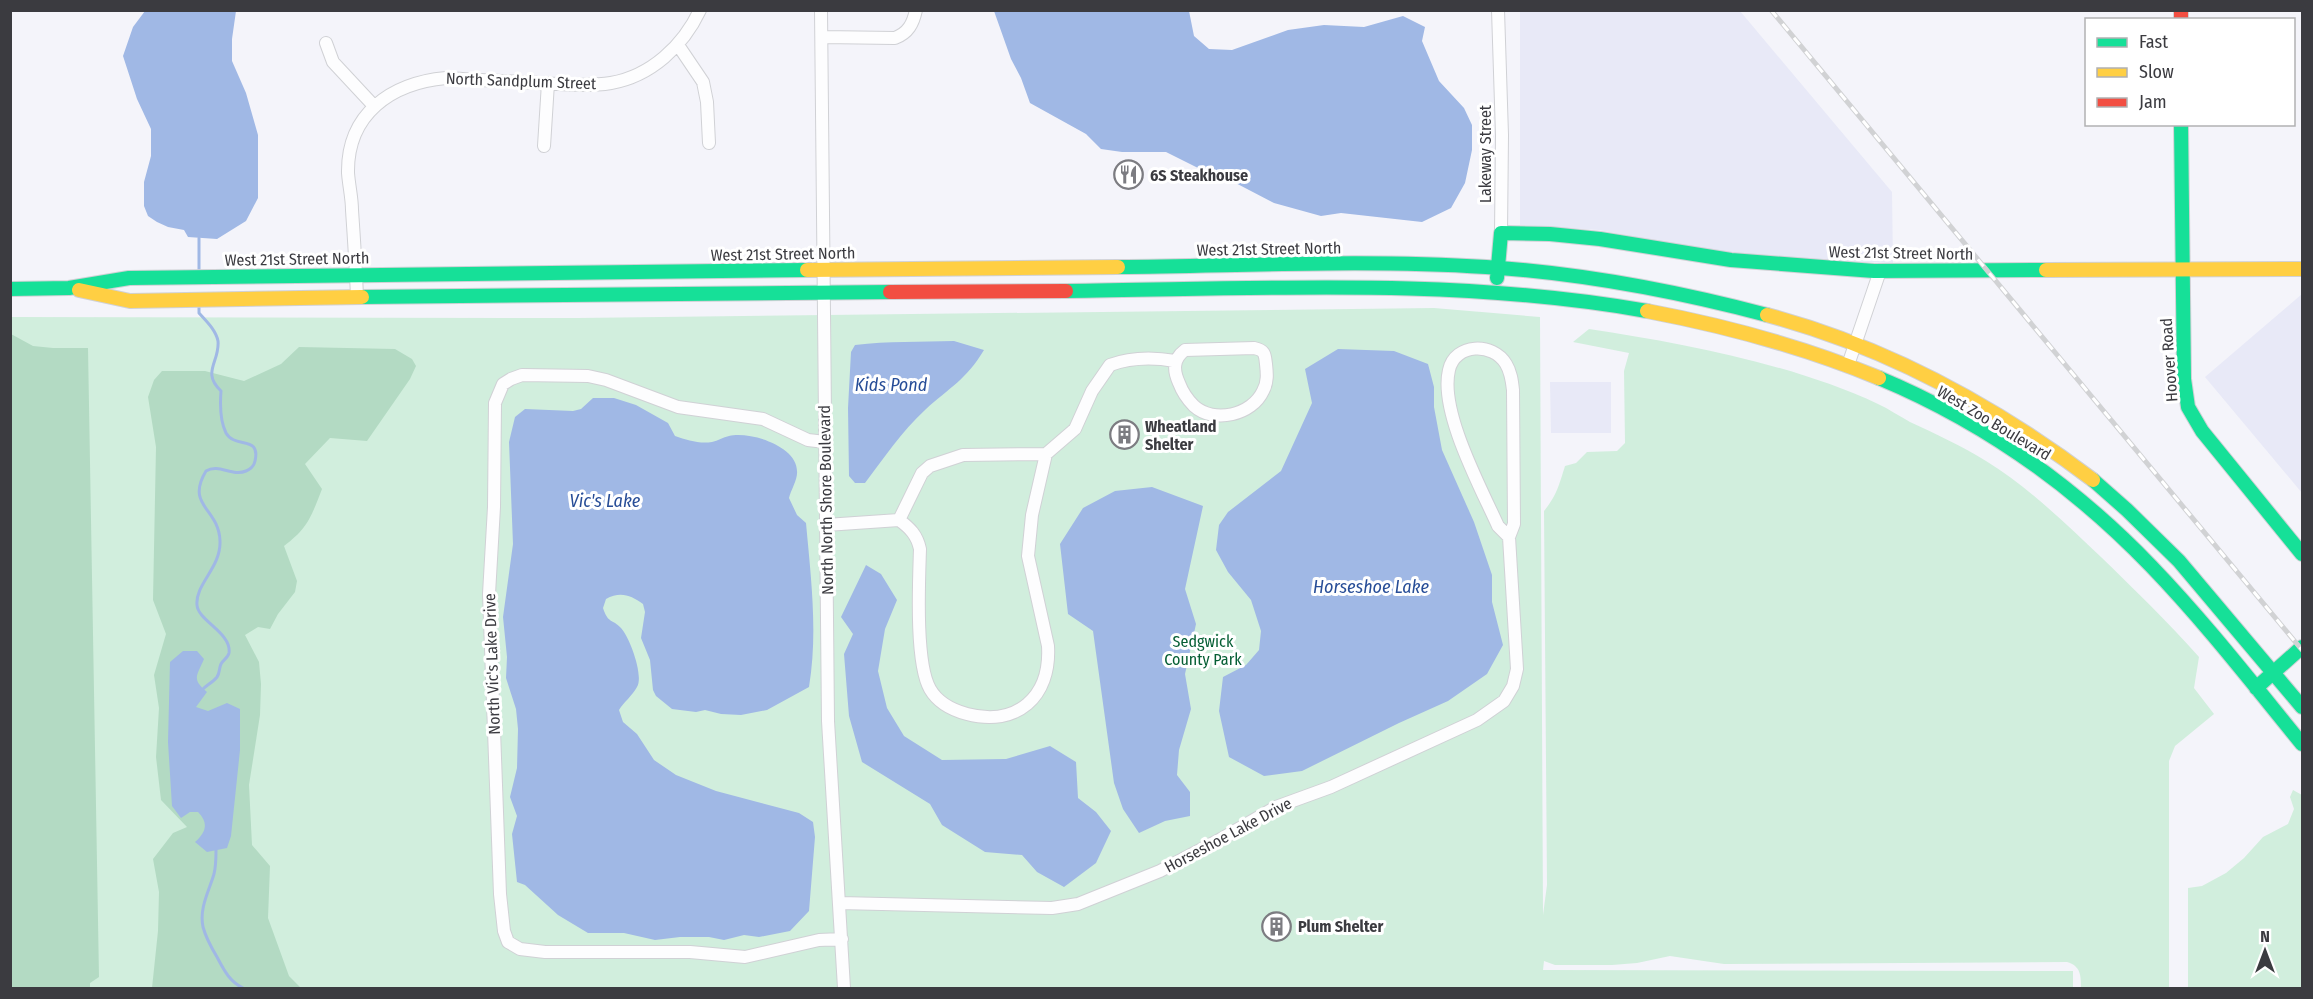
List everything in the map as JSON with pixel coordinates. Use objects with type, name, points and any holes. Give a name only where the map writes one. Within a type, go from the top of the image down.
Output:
[{"type":"main road","name":"Hoover Road","points":[[2181,126],[2184,379],[2188,407],[2202,431],[2302,554]]},
{"type":"main road","name":"Lakeway Street","points":[[1496,292],[1502,233]]},
{"type":"main road","name":"West 21st Street North","points":[[1502,233],[1600,239],[1731,260],[1880,271],[2302,268]]},
{"type":"main road","name":"West 21st Street North","points":[[10,289],[69,288],[129,278],[356,274],[1375,264],[1498,268]]},
{"type":"main road","name":"West Zoo Boulevard","points":[[1498,268],[1604,281],[1696,298],[1785,320],[1856,343],[1917,369],[1970,397],[2016,424],[2065,459],[2160,541],[2302,707]]},
{"type":"main road","name":"West 21st Street North","points":[[69,288],[130,301],[1345,288],[1496,292]]},
{"type":"main road","name":"West Zoo Boulevard","points":[[1496,292],[1608,305],[1757,336],[1848,365],[1960,417],[2042,471],[2121,537],[2187,605],[2302,744]]},
{"type":"main road","points":[[2256,688],[2302,647]]},
{"type":"street","name":"North Sandplum Street","points":[[357,298],[348,172],[357,130],[361,121],[374,106],[407,86],[427,80],[446,78],[585,85],[627,79],[658,62],[678,45],[691,29],[700,10]]},
{"type":"street","name":"North North Shore Boulevard","points":[[821,10],[828,721],[844,988]]},
{"type":"street","points":[[822,37],[895,38],[904,35],[913,24],[916,10]]},
{"type":"street","name":"Lakeway Street","points":[[1498,14],[1502,233]]},
{"type":"street","points":[[326,43],[333,62],[374,106]]},
{"type":"street","points":[[678,45],[703,82],[709,143]]},
{"type":"street","points":[[544,146],[548,83]]},
{"type":"street","points":[[1848,365],[1880,271]]},
{"type":"street","points":[[1261,349],[1265,354],[1267,380],[1263,393],[1248,408],[1226,416],[1216,415],[1195,407],[1188,399],[1174,369],[1175,361],[1185,350],[1261,349]]},
{"type":"street","name":"Horseshoe Lake Drive","points":[[840,903],[1040,908],[1078,904],[1160,871],[1276,807],[1331,787],[1477,720],[1503,701],[1513,686],[1517,669],[1509,537],[1514,524],[1512,379],[1500,356],[1487,349],[1466,350],[1452,361],[1448,379],[1451,407],[1460,444],[1498,526],[1509,537]]},
{"type":"street","points":[[826,525],[898,520],[910,528],[918,538],[920,549],[920,631],[929,688],[938,701],[964,714],[1004,717],[1018,711],[1040,689],[1047,675],[1049,661],[1048,646],[1028,556],[1032,515],[1046,454],[1075,429],[1092,391],[1110,365],[1137,358],[1175,361]]},
{"type":"street","name":"North Vic's Lake Drive","points":[[825,442],[808,441],[763,419],[678,406],[606,380],[588,376],[522,375],[511,379],[503,384],[495,403],[494,507],[489,594],[500,894],[504,931],[508,942],[520,949],[545,952],[690,952],[745,957],[819,940],[842,939]]},
{"type":"street","points":[[898,520],[922,473],[930,466],[963,455],[1046,454]]},
{"type":"shaded area","points":[[1520,11],[1740,11],[1892,192],[1893,263],[1793,259],[1694,248],[1599,230],[1520,225]]},
{"type":"shaded area","points":[[2302,294],[2302,493],[2205,377]]},
{"type":"shaded area","points":[[1550,382],[1611,382],[1611,433],[1551,433]]},
{"type":"green space","name":"Sedgwick County Park","points":[[1434,308],[1540,317],[1543,915],[1547,885],[1544,511],[1555,495],[1565,466],[1576,463],[1587,452],[1617,451],[1625,443],[1624,371],[1629,353],[1573,342],[1589,329],[1699,348],[1810,377],[1878,404],[1968,450],[2017,482],[2060,519],[2139,594],[2199,657],[2194,688],[2214,714],[2175,746],[2169,761],[2169,988],[2081,988],[2078,969],[2067,962],[1724,964],[1670,956],[1637,963],[1612,965],[1555,965],[1544,961],[1543,970],[2073,971],[2073,988],[11,988],[11,317],[577,318]]},
{"type":"green space","points":[[11,334],[33,346],[88,348],[99,977],[90,983],[90,988],[11,988]]},
{"type":"green space","points":[[299,347],[395,349],[412,359],[416,366],[410,379],[367,441],[330,438],[305,464],[322,489],[308,521],[299,533],[284,546],[297,581],[295,592],[270,629],[258,627],[245,635],[259,662],[261,684],[260,715],[249,785],[252,845],[270,866],[268,918],[289,976],[301,988],[152,988],[158,931],[159,892],[153,859],[173,833],[187,827],[161,800],[156,757],[159,708],[154,675],[166,634],[153,600],[156,447],[148,397],[154,380],[162,371],[205,371],[244,381],[281,364]]},
{"type":"green space","points":[[2293,790],[2302,795],[2302,988],[2188,988],[2188,888],[2202,886],[2226,873],[2244,858],[2263,837],[2288,824],[2294,809],[2290,797]]},
{"type":"water","points":[[145,11],[236,11],[232,61],[246,93],[258,135],[258,198],[246,221],[217,239],[188,237],[184,230],[168,227],[148,216],[144,206],[144,182],[151,156],[151,129],[137,99],[123,56],[133,27]]},
{"type":"water","points":[[994,11],[1189,11],[1194,36],[1209,49],[1232,50],[1288,30],[1324,25],[1364,27],[1403,16],[1425,27],[1422,41],[1439,81],[1464,108],[1472,125],[1472,150],[1465,183],[1451,208],[1422,222],[1341,213],[1321,216],[1274,203],[1226,178],[1202,170],[1166,152],[1122,152],[1101,149],[1086,134],[1030,103]]},
{"type":"water","name":"Kids Pond","points":[[954,341],[984,350],[964,376],[909,427],[865,483],[855,483],[849,476],[848,408],[851,352],[855,345]]},
{"type":"water","name":"Horseshoe Lake","points":[[1338,349],[1394,351],[1428,364],[1434,387],[1434,407],[1442,450],[1474,522],[1492,575],[1492,602],[1503,645],[1487,674],[1448,701],[1302,771],[1264,776],[1229,757],[1219,711],[1223,677],[1246,665],[1259,650],[1261,631],[1251,600],[1228,572],[1216,550],[1219,525],[1228,512],[1281,471],[1312,403],[1305,369]]},
{"type":"water","name":"Vic's Lake","points":[[593,398],[614,398],[636,405],[668,423],[675,436],[689,440],[712,442],[738,435],[760,438],[781,448],[795,462],[797,474],[789,498],[797,515],[806,523],[812,585],[813,646],[809,687],[767,710],[741,715],[705,710],[696,712],[672,709],[656,696],[653,690],[650,660],[641,638],[645,612],[643,604],[630,596],[616,595],[606,599],[603,608],[609,619],[625,633],[632,648],[639,675],[637,687],[619,710],[623,722],[637,734],[654,760],[676,775],[716,791],[799,813],[813,822],[815,837],[809,911],[790,931],[759,937],[744,935],[724,940],[709,937],[680,937],[655,940],[624,933],[588,933],[558,915],[525,885],[517,882],[512,834],[517,816],[510,797],[517,768],[518,729],[516,709],[506,678],[507,657],[503,617],[513,544],[509,442],[515,417],[525,409],[573,411],[581,409]]},
{"type":"water","points":[[1152,487],[1203,506],[1185,589],[1196,624],[1185,674],[1191,709],[1179,750],[1177,775],[1190,792],[1190,816],[1165,821],[1139,833],[1123,809],[1114,783],[1093,631],[1068,614],[1060,544],[1083,508],[1115,491]]},
{"type":"water","points":[[866,565],[881,574],[897,600],[885,629],[878,671],[887,708],[904,736],[942,760],[1006,759],[1050,746],[1076,762],[1078,798],[1096,812],[1111,831],[1096,863],[1064,887],[1037,872],[1022,855],[985,852],[942,825],[930,804],[862,762],[849,716],[844,654],[853,634],[841,617]]},
{"type":"water","points":[[183,651],[197,651],[204,659],[197,680],[207,692],[196,707],[208,711],[227,703],[240,709],[240,750],[231,836],[227,848],[207,852],[195,842],[202,835],[205,827],[204,820],[198,812],[190,812],[181,818],[172,806],[168,742],[170,662]]},
{"type":"waterway","points":[[199,238],[199,272]]},
{"type":"waterway","points":[[199,306],[199,313],[213,329],[218,341],[212,378],[221,391],[224,428],[230,438],[251,445],[256,453],[254,464],[248,470],[236,472],[211,469],[206,471],[201,483],[199,492],[201,500],[214,521],[220,541],[217,559],[200,590],[197,605],[199,611],[229,646],[228,656],[221,664],[219,674],[203,689]]},
{"type":"waterway","points":[[216,850],[214,874],[203,906],[203,927],[230,979],[243,988]]},
{"type":"railway","points":[[1771,10],[2302,650]]},
{"type":"traffic: fast","points":[[2181,126],[2184,379],[2188,407],[2202,431],[2302,554]]},
{"type":"traffic: fast","points":[[1497,278],[1501,233],[1550,234],[1600,239],[1731,260],[1874,271],[2046,270]]},
{"type":"traffic: fast","points":[[1118,267],[1348,263],[1486,267],[1628,284],[1767,315]]},
{"type":"traffic: fast","points":[[10,289],[69,288],[129,278],[807,270]]},
{"type":"traffic: fast","points":[[1066,291],[1284,287],[1430,289],[1575,300],[1647,311]]},
{"type":"traffic: fast","points":[[362,297],[890,292]]},
{"type":"traffic: fast","points":[[1879,378],[1917,395],[1990,435],[2025,458],[2090,509],[2171,587],[2302,744]]},
{"type":"traffic: fast","points":[[2093,480],[2179,561],[2302,707]]},
{"type":"traffic: fast","points":[[2256,688],[2302,647]]},
{"type":"traffic: slow","points":[[807,270],[1118,267]]},
{"type":"traffic: slow","points":[[2046,270],[2302,269]]},
{"type":"traffic: slow","points":[[79,290],[130,301],[362,297]]},
{"type":"traffic: slow","points":[[1647,311],[1764,338],[1879,378]]},
{"type":"traffic: slow","points":[[1767,315],[1855,344],[1938,382],[2018,428],[2093,480]]},
{"type":"traffic: jam","points":[[2181,10],[2181,18]]},
{"type":"traffic: jam","points":[[890,292],[1066,291]]},
{"type":"place","name":"6S Steakhouse","points":[[1129,175]]},
{"type":"place","name":"Wheatland Shelter","points":[[1124,435]]},
{"type":"place","name":"Plum Shelter","points":[[1277,926]]}]
